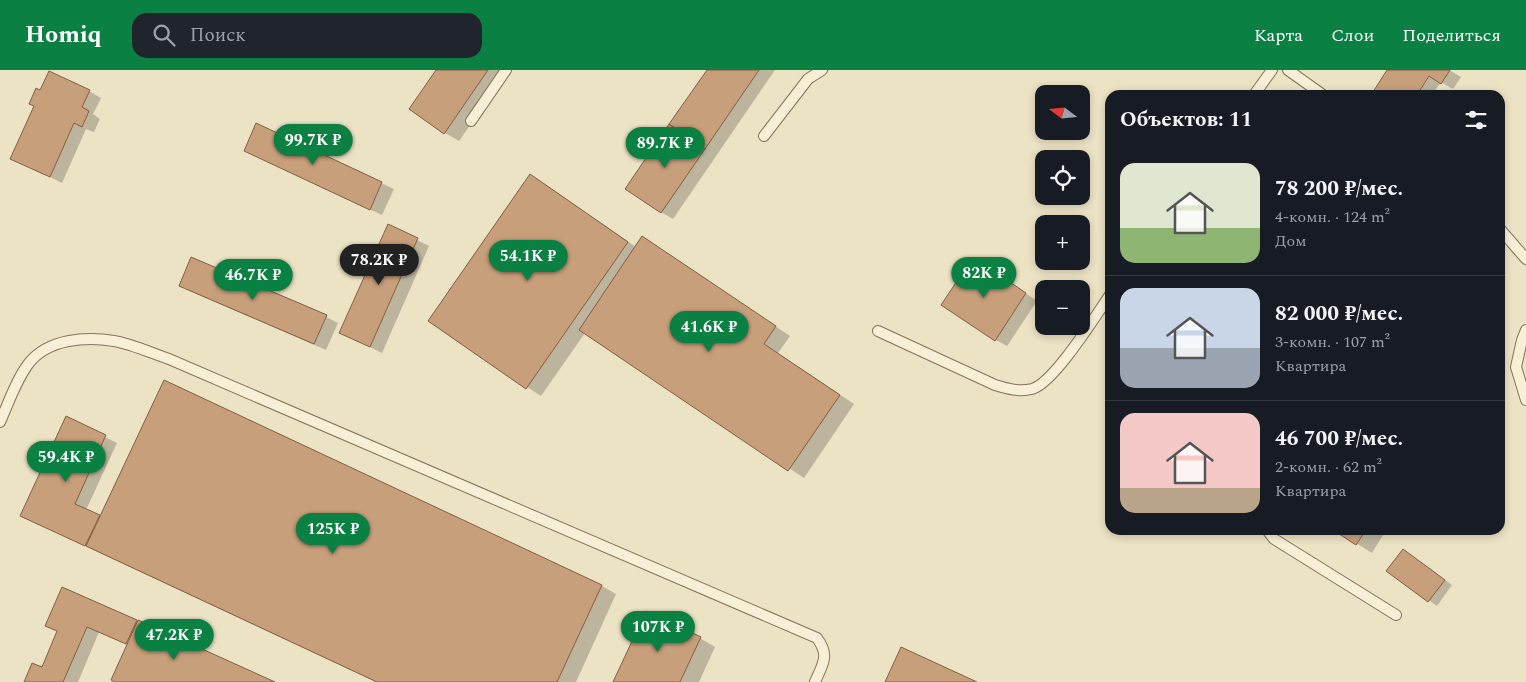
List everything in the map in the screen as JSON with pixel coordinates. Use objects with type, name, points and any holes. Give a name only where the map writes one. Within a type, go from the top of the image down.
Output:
[{"type":"lane","points":[[471,121],[506,70]]},
{"type":"lane","points":[[764,136],[808,79],[822,70]]},
{"type":"lane","points":[[1258,90],[1272,70]]},
{"type":"lane","points":[[1288,70],[1316,90]]},
{"type":"lane","points":[[1505,235],[1526,259]]},
{"type":"lane","points":[[878,331],[995,384],[1016,391],[1034,388],[1054,373],[1105,302]]},
{"type":"lane","points":[[1526,330],[1516,367],[1526,400]]},
{"type":"lane","points":[[0,422],[16,386],[29,364],[41,351],[64,342],[86,339],[115,341],[169,360],[817,638],[824,648],[824,662],[815,682]]},
{"type":"lane","points":[[1271,535],[1274,539],[1396,615]]},
{"type":"building","points":[[436,70],[488,70],[444,134],[409,109]]},
{"type":"building","points":[[707,70],[759,70],[705,149],[669,124]]},
{"type":"building","points":[[1387,70],[1450,70],[1441,84],[1429,76],[1420,90],[1374,90]]},
{"type":"building","points":[[49,71],[90,90],[82,107],[89,111],[82,127],[74,123],[50,177],[10,159],[34,106],[29,104],[36,88],[40,90]]},
{"type":"building","points":[[256,123],[382,182],[370,210],[244,151]]},
{"type":"building","points":[[669,124],[705,149],[661,213],[625,189]]},
{"type":"building","points":[[530,174],[628,242],[526,389],[428,321]]},
{"type":"building","points":[[388,224],[418,238],[370,347],[339,333]]},
{"type":"building","points":[[642,236],[776,326],[764,344],[840,395],[788,471],[579,330]]},
{"type":"building","points":[[191,257],[327,315],[314,344],[179,286]]},
{"type":"building","points":[[973,257],[1026,293],[995,341],[941,305]]},
{"type":"building","points":[[164,380],[602,585],[557,682],[377,682],[86,546]]},
{"type":"building","points":[[66,416],[106,435],[75,504],[100,515],[85,546],[20,516]]},
{"type":"building","points":[[1341,535],[1363,535],[1356,545]]},
{"type":"building","points":[[1403,549],[1445,580],[1428,602],[1386,571]]},
{"type":"building","points":[[62,587],[137,620],[126,644],[87,627],[63,682],[24,682],[32,663],[42,667],[57,631],[45,626]]},
{"type":"building","points":[[646,611],[701,637],[680,682],[613,682]]},
{"type":"building","points":[[138,620],[275,682],[115,682],[111,680]]},
{"type":"building","points":[[901,647],[977,682],[885,682]]}]
